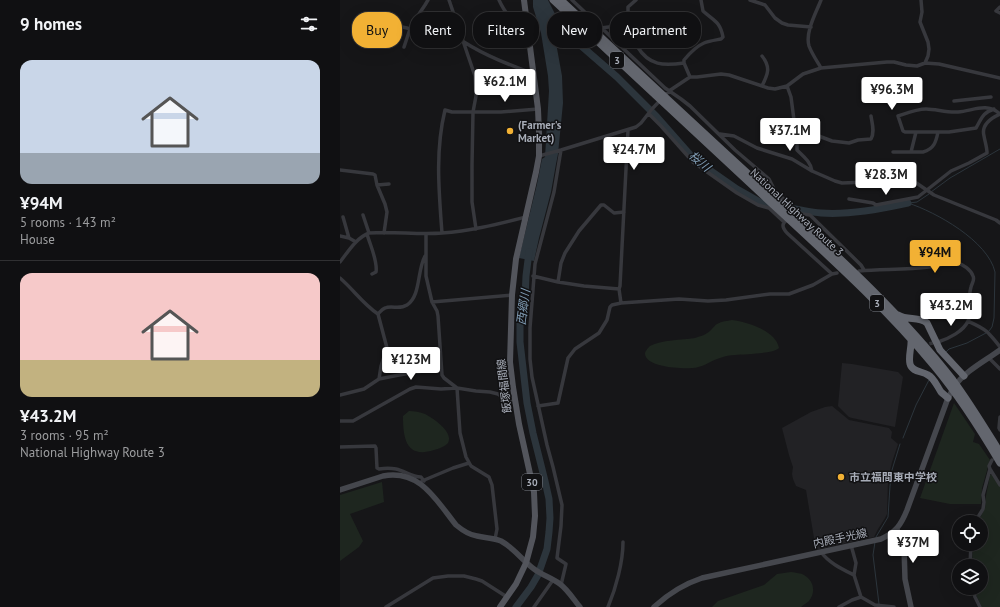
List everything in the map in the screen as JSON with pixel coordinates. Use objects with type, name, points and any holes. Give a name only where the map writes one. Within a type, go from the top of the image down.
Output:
[{"type":"highway","name":"National Highway Route 3","points":[[562,0],[673,108],[762,191],[860,278],[895,312],[927,358],[954,387],[1000,463]]},
{"type":"highway","name":"National Highway Route 3","points":[[552,1],[673,108]]},
{"type":"highway","name":"National Highway Route 3","points":[[798,223],[912,336],[954,387],[1000,452]]},
{"type":"highway","points":[[895,312],[902,317],[919,319],[927,323],[940,350],[964,376]]},
{"type":"highway","points":[[919,319],[911,325],[912,336],[909,359],[911,366],[915,370],[923,372]]},
{"type":"highway","points":[[927,358],[922,354],[914,356],[912,360],[913,364],[932,378],[942,394],[948,398]]},
{"type":"main road","name":"30","points":[[524,0],[526,12]]},
{"type":"main road","name":"30","points":[[531,48],[538,109],[541,156]]},
{"type":"main road","name":"飯塚福間線","points":[[500,607],[516,584],[526,563],[533,537],[535,516],[534,492],[519,424],[510,362],[512,295],[516,259],[541,156]]},
{"type":"main road","points":[[911,607],[905,579],[903,540],[897,530],[907,510],[948,398],[955,386],[964,376],[1000,349]]},
{"type":"main road","points":[[340,490],[390,475],[402,476],[422,482],[456,525],[461,529],[473,535],[494,539],[509,547],[535,570],[561,585],[580,607]]},
{"type":"main road","name":"内殿手光線","points":[[654,607],[678,588],[692,581],[873,541],[881,539],[897,530]]},
{"type":"street","points":[[420,12],[428,0]]},
{"type":"street","points":[[450,0],[454,12]]},
{"type":"street","points":[[499,0],[505,12]]},
{"type":"street","points":[[572,0],[584,12]]},
{"type":"street","points":[[628,12],[629,5],[636,0]]},
{"type":"street","points":[[690,77],[684,60],[698,46],[705,42],[721,39],[723,37],[716,20],[703,11],[701,0]]},
{"type":"street","points":[[750,0],[764,5],[775,18],[782,23],[788,25],[810,26]]},
{"type":"street","points":[[821,0],[810,26],[808,37],[809,45],[821,68]]},
{"type":"street","points":[[921,0],[922,12],[920,22],[928,42],[929,49],[925,63]]},
{"type":"street","points":[[1000,7],[996,11],[1000,13]]},
{"type":"street","points":[[402,27],[410,28],[404,47]]},
{"type":"street","points":[[602,29],[669,91],[690,106],[769,179],[775,191],[796,213],[810,215],[864,270]]},
{"type":"street","points":[[465,43],[510,65],[534,74]]},
{"type":"street","points":[[465,45],[475,76],[476,96],[473,112],[472,202],[476,229]]},
{"type":"street","points":[[639,48],[647,58],[652,61],[666,65],[684,63]]},
{"type":"street","points":[[762,56],[767,62],[768,70],[762,86]]},
{"type":"street","points":[[541,156],[636,127],[669,91],[690,77],[721,74],[729,75],[775,89],[787,86],[804,74],[821,68],[894,62],[917,66],[925,63],[939,64],[1000,78]]},
{"type":"street","points":[[787,86],[791,97],[796,125],[800,129],[832,141],[852,143],[858,140],[871,139],[873,136],[871,116]]},
{"type":"street","points":[[954,101],[991,96]]},
{"type":"street","points":[[975,98],[977,109]]},
{"type":"street","points":[[849,199],[873,203],[876,205],[918,197],[951,171],[987,153],[983,135],[984,129],[989,120],[1000,114],[994,109],[987,107],[957,112],[921,109],[898,116],[903,131],[905,132],[949,132],[976,128],[981,118],[987,111],[994,109]]},
{"type":"street","points":[[442,233],[438,168],[445,110],[452,112],[501,112],[538,109]]},
{"type":"street","points":[[650,112],[693,162],[737,194],[758,205],[769,208],[784,222]]},
{"type":"street","points":[[800,129],[797,150],[810,165],[812,171]]},
{"type":"street","points":[[620,303],[619,289],[628,130]]},
{"type":"street","points":[[911,152],[916,132]]},
{"type":"street","points":[[893,152],[926,151],[936,144],[938,132]]},
{"type":"street","points":[[719,134],[734,136],[757,148],[792,159],[812,171],[842,183],[906,178],[912,180],[934,196],[982,214],[1000,223]]},
{"type":"street","points":[[561,151],[554,192],[535,264],[530,328],[530,359],[532,377],[562,505],[557,558],[566,564],[561,585]]},
{"type":"street","points":[[340,170],[375,175],[387,212],[384,233]]},
{"type":"street","points":[[377,185],[389,184]]},
{"type":"street","points":[[558,282],[561,263],[565,253],[579,231],[601,205],[604,205],[614,213],[624,212]]},
{"type":"street","points":[[796,213],[784,222],[783,229],[832,274]]},
{"type":"street","points":[[363,216],[377,270],[372,274]]},
{"type":"street","points":[[343,217],[349,238]]},
{"type":"street","points":[[340,262],[363,235],[384,233],[442,233],[476,229],[526,217]]},
{"type":"street","points":[[426,234],[426,276],[432,302],[437,312],[439,322],[442,375],[457,388],[460,433],[464,451],[469,463],[490,477],[497,524],[494,539]]},
{"type":"street","points":[[340,236],[349,238],[356,242]]},
{"type":"street","points":[[378,314],[385,308],[402,307],[410,302],[415,293],[422,262],[426,254]]},
{"type":"street","points":[[858,271],[930,267],[956,263],[971,271],[974,276],[974,280],[971,287],[968,321],[957,332],[945,340],[938,342]]},
{"type":"street","points":[[538,406],[558,403],[568,358],[578,346],[599,333],[607,320],[610,307],[614,304],[679,300],[720,301],[770,294],[789,294],[813,285],[832,274],[838,273]]},
{"type":"street","points":[[534,276],[584,286],[619,289]]},
{"type":"street","points":[[340,278],[378,314],[387,348],[381,366],[379,379]]},
{"type":"street","points":[[432,302],[512,295]]},
{"type":"street","points":[[968,321],[990,334],[1000,349]]},
{"type":"street","points":[[989,358],[1000,369]]},
{"type":"street","points":[[340,395],[364,389],[379,379],[441,368]]},
{"type":"street","points":[[340,421],[353,421],[416,387],[441,389],[457,388],[490,392],[498,394],[508,401],[515,402]]},
{"type":"street","points":[[1000,417],[1000,430]]},
{"type":"street","points":[[340,447],[374,446],[376,448],[377,468],[394,468],[411,475],[421,477],[422,482],[453,468],[469,463]]},
{"type":"street","points":[[979,515],[983,509],[983,495],[990,469],[989,466],[992,460]]},
{"type":"street","points":[[990,469],[1000,485]]},
{"type":"street","points":[[608,607],[616,585],[623,552],[623,542]]},
{"type":"street","points":[[851,545],[856,563],[854,575],[861,597],[876,606],[894,607]]},
{"type":"street","points":[[821,552],[825,558],[854,575]]},
{"type":"street","points":[[386,607],[433,578],[448,576],[464,576],[482,581],[507,597]]},
{"type":"street","points":[[534,607],[551,579]]},
{"type":"street","points":[[974,595],[980,607]]},
{"type":"street","points":[[839,607],[861,597]]},
{"type":"shaded area","points":[[533,0],[548,0],[554,12],[547,12],[547,48],[557,48],[562,76],[563,103],[558,154],[551,192],[534,261],[519,258],[542,159],[545,157],[549,91],[548,76],[539,26],[539,12],[535,12]]},
{"type":"shaded area","points":[[732,320],[753,325],[767,332],[777,342],[779,348],[765,353],[726,356],[699,367],[692,368],[680,368],[657,364],[651,362],[645,354],[650,346],[655,344],[666,341],[695,338],[707,333],[719,323]]},
{"type":"shaded area","points":[[842,363],[898,372],[903,377],[895,427],[849,417],[838,406]]},
{"type":"shaded area","points":[[954,403],[975,434],[973,442],[979,444],[990,460],[982,488],[981,504],[950,504],[920,498]]},
{"type":"shaded area","name":"市立福間東中学校","points":[[832,406],[849,420],[889,428],[892,432],[891,438],[898,444],[888,480],[887,514],[874,537],[816,550],[806,490],[796,486],[793,479],[793,467],[782,428],[811,412]]},
{"type":"shaded area","points":[[409,411],[425,414],[442,426],[448,434],[448,443],[440,448],[425,452],[417,452],[412,449],[405,439],[403,424],[403,416]]},
{"type":"shaded area","points":[[990,475],[992,475],[1000,487],[1000,607],[982,607],[977,595],[988,595],[988,559],[972,559],[973,551],[988,551],[988,515],[982,515],[985,508]]},
{"type":"shaded area","points":[[382,482],[384,502],[350,514],[363,541],[359,547],[340,561],[340,495]]},
{"type":"shaded area","points":[[791,572],[804,575],[812,583],[813,594],[809,601],[801,607],[712,607],[718,601],[764,585],[777,574]]},
{"type":"waterway","name":"桜川","points":[[584,48],[617,77],[657,117],[694,159],[737,189],[760,202],[776,206]]},
{"type":"waterway","points":[[931,192],[950,178],[1000,149]]},
{"type":"waterway","points":[[909,203],[917,202],[929,194]]},
{"type":"waterway","points":[[908,203],[932,213],[959,229],[982,249],[990,261],[995,272],[994,318],[992,327],[989,331]]},
{"type":"waterway","name":"桜川","points":[[787,208],[821,213],[843,213],[908,203]]},
{"type":"waterway","name":"西郷川","points":[[516,607],[538,575],[547,549],[550,518],[549,499],[527,403],[520,342],[520,315],[525,298],[529,252]]},
{"type":"waterway","points":[[946,352],[949,349],[967,343],[986,333]]},
{"type":"waterway","points":[[903,438],[916,405],[929,380]]},
{"type":"waterway","points":[[876,537],[888,517],[892,470],[900,444]]},
{"type":"waterway","points":[[875,542],[873,555],[879,604]]},
{"type":"tunnel","points":[[924,345],[937,342]]},
{"type":"place","name":"(Farmer's Market)","points":[[510,131]]},
{"type":"place","name":"市立福間東中学校","points":[[841,477]]}]
